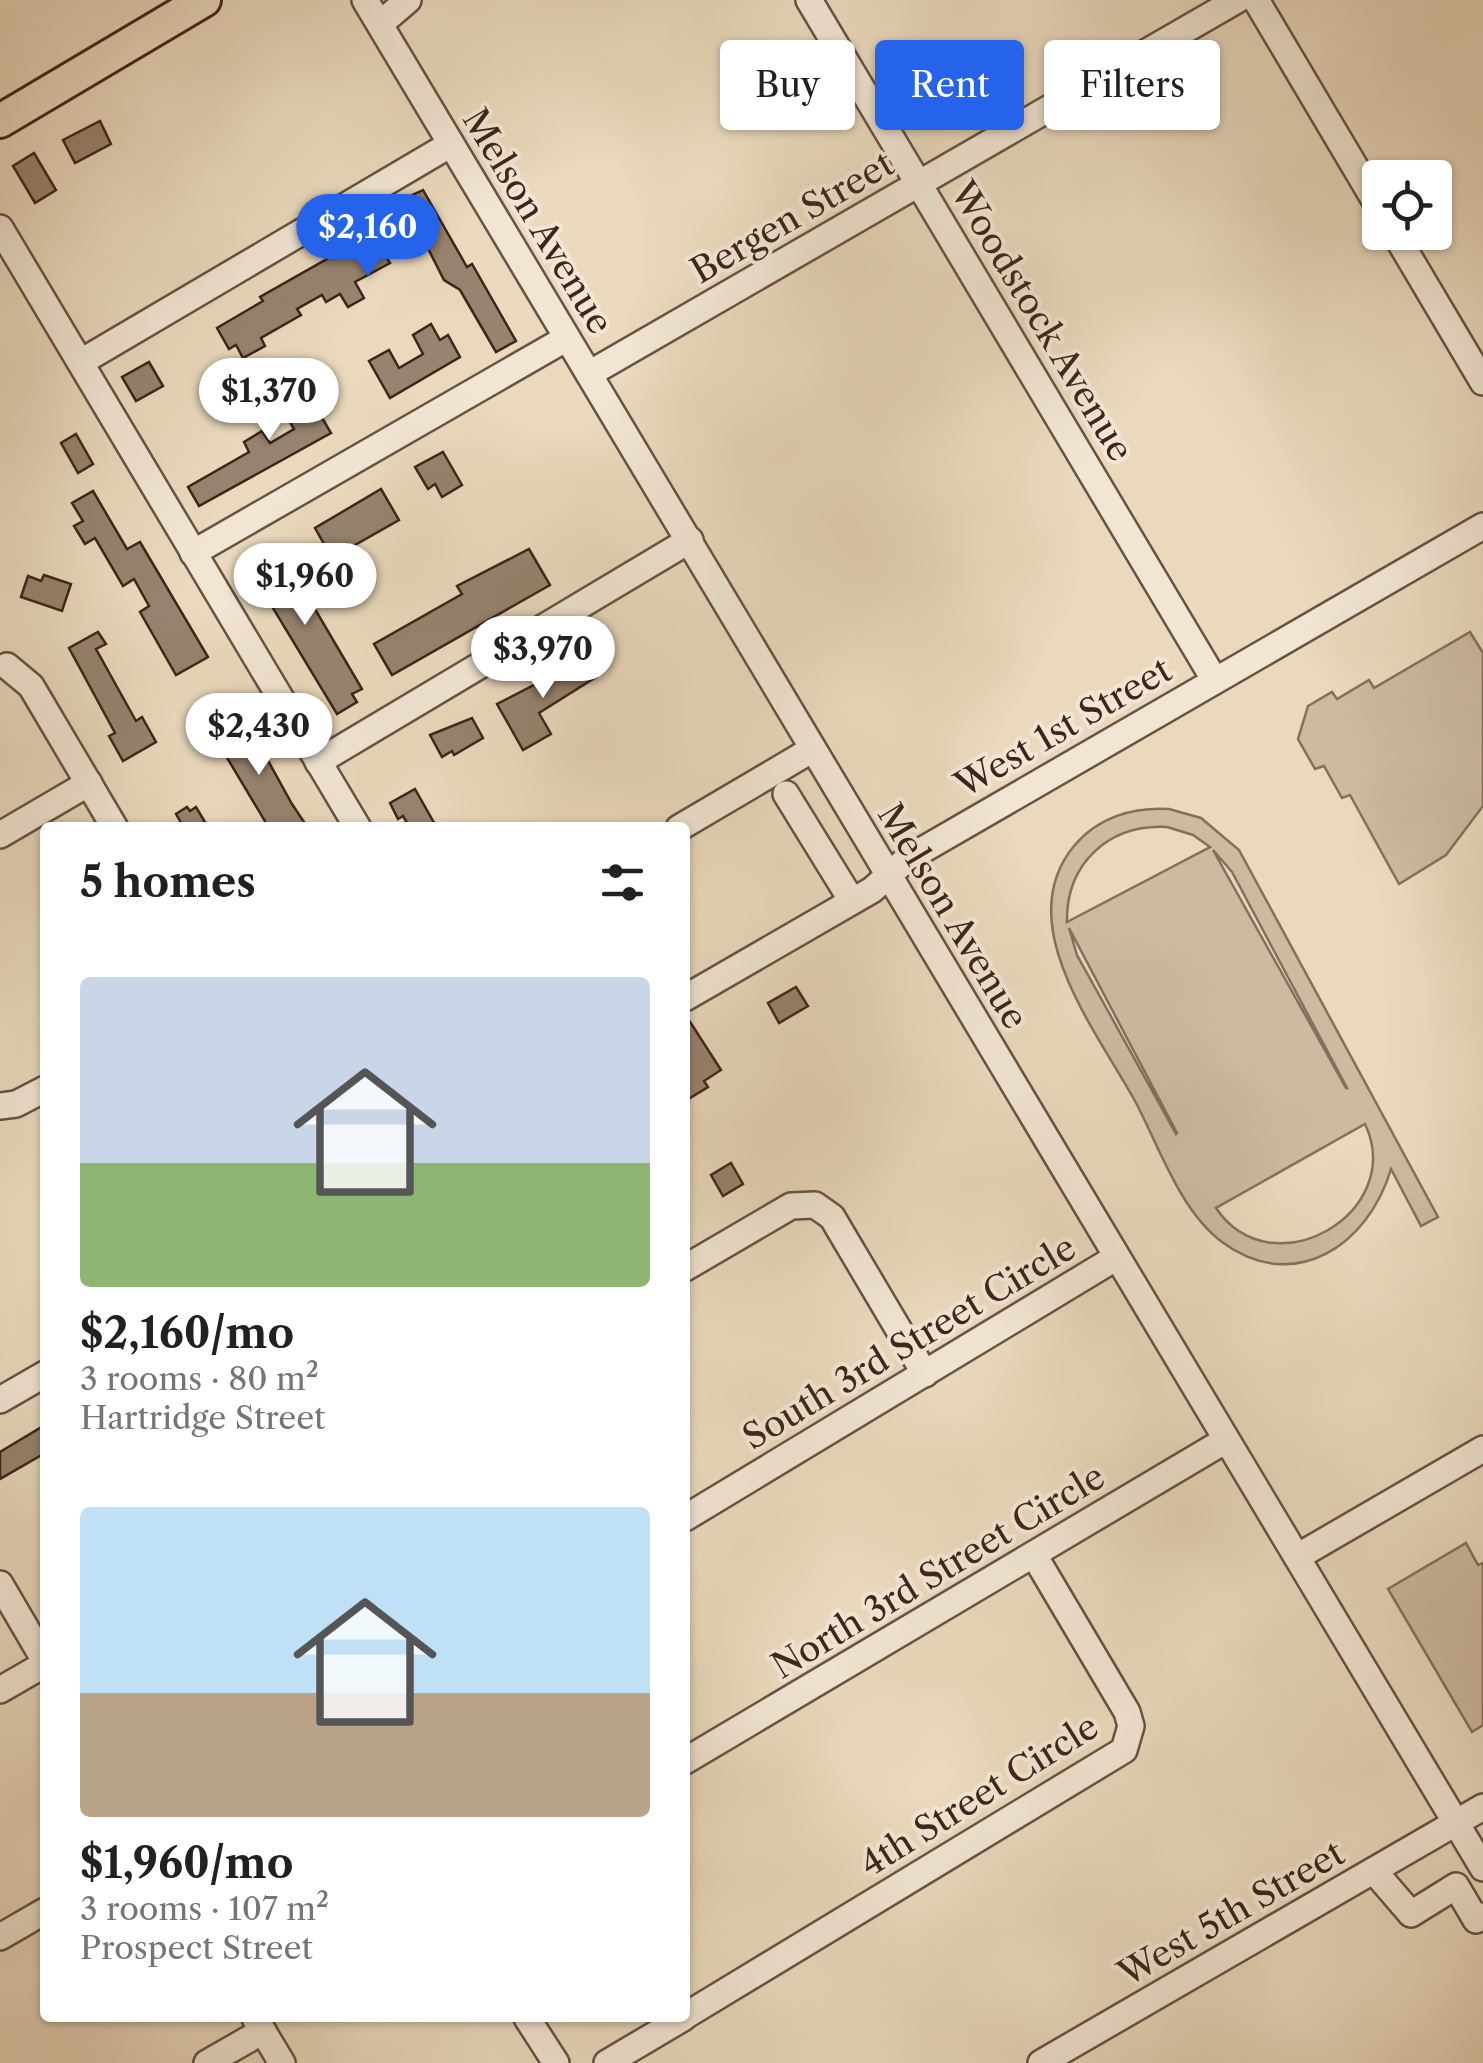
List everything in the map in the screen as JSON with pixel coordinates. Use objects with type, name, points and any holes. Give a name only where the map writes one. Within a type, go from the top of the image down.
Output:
[{"type":"main road","points":[[0,121],[204,0]]},
{"type":"street","name":"Melson Avenue","points":[[365,0],[1483,1868]]},
{"type":"street","points":[[380,24],[408,0]]},
{"type":"street","name":"Woodstock Avenue","points":[[809,0],[1214,679]]},
{"type":"street","name":"Bergen Street","points":[[589,374],[1237,0]]},
{"type":"street","points":[[1256,0],[1362,179]]},
{"type":"street","points":[[81,362],[451,144]]},
{"type":"street","points":[[0,228],[354,822]]},
{"type":"street","points":[[1405,250],[1483,382]]},
{"type":"street","points":[[193,552],[566,338]]},
{"type":"street","name":"West 1st Street","points":[[690,995],[852,900],[924,849],[1483,526]]},
{"type":"street","points":[[318,762],[690,540]]},
{"type":"street","points":[[7,666],[31,686],[111,822]]},
{"type":"street","points":[[689,822],[812,749]]},
{"type":"street","points":[[0,836],[88,783]]},
{"type":"street","points":[[786,794],[852,900]]},
{"type":"street","points":[[811,832],[848,809]]},
{"type":"street","points":[[1,1106],[40,1091]]},
{"type":"street","points":[[690,1265],[791,1206],[815,1205],[832,1217],[924,1374]]},
{"type":"street","name":"South 3rd Street Circle","points":[[690,1515],[1117,1257]]},
{"type":"street","points":[[0,1400],[40,1377]]},
{"type":"street","name":"North 3rd Street Circle","points":[[690,1758],[1226,1440]]},
{"type":"street","points":[[1297,1557],[1483,1449]]},
{"type":"street","name":"4th Street Circle","points":[[690,2013],[1124,1750],[1130,1726],[1127,1712],[1034,1555]]},
{"type":"street","points":[[0,1584],[40,1654]]},
{"type":"street","points":[[0,1690],[40,1666]]},
{"type":"street","name":"West 5th Street","points":[[1041,2063],[1483,1807]]},
{"type":"street","points":[[1374,1871],[1411,1914],[1456,1886],[1476,1920],[1483,1916]]},
{"type":"street","points":[[0,1938],[40,1915]]},
{"type":"street","points":[[530,2022],[556,2063]]},
{"type":"street","name":"4th Street Circle","points":[[607,2063],[676,2022]]},
{"type":"street","points":[[207,2063],[259,2024],[282,2063]]},
{"type":"shaded area","points":[[1470,632],[1483,653],[1483,806],[1446,855],[1399,884],[1350,795],[1342,798],[1324,766],[1315,769],[1298,739],[1308,706],[1332,692],[1337,699],[1369,680],[1374,688]]},
{"type":"shaded area","points":[[1156,809],[1201,818],[1239,850],[1438,1217],[1421,1226],[1391,1169],[1366,1220],[1347,1239],[1326,1254],[1302,1262],[1276,1264],[1249,1257],[1222,1242],[1182,1196],[1066,976],[1055,942],[1051,908],[1057,876],[1083,836],[1117,816]],"holes":[[[1167,827],[1193,835],[1210,847],[1067,922],[1074,882],[1094,852],[1126,832]],[[1213,850],[1232,872],[1346,1088]],[[1069,928],[1176,1134],[1077,955]],[[1365,1124],[1373,1157],[1367,1186],[1351,1212],[1327,1230],[1299,1241],[1269,1242],[1240,1232],[1216,1208]]]},
{"type":"shaded area","points":[[1466,1543],[1478,1565],[1483,1563],[1483,1725],[1472,1732],[1388,1589]]},
{"type":"building","points":[[100,121],[111,144],[75,163],[63,140]]},
{"type":"building","points":[[34,153],[56,190],[35,203],[13,166]]},
{"type":"building","points":[[423,190],[516,341],[496,352],[460,290],[444,280],[411,215],[385,230],[394,245],[383,251],[390,263],[355,282],[364,298],[348,307],[340,294],[326,302],[322,295],[297,309],[301,315],[261,338],[265,346],[243,358],[236,345],[229,349],[217,328],[263,301],[260,297],[371,234],[363,221]]},
{"type":"building","points":[[431,324],[440,340],[448,335],[460,357],[390,398],[369,361],[389,350],[399,368],[423,354],[413,335]]},
{"type":"building","points":[[149,362],[163,386],[136,401],[122,377]]},
{"type":"building","points":[[301,364],[312,382],[304,387],[331,433],[199,506],[188,487],[249,452],[244,442],[262,431],[270,443],[294,429],[287,417],[298,411],[279,377]]},
{"type":"building","points":[[76,434],[93,464],[78,473],[61,443]]},
{"type":"building","points":[[443,452],[462,485],[442,497],[435,484],[428,489],[415,467]]},
{"type":"building","points":[[381,489],[399,520],[332,558],[315,528]]},
{"type":"building","points":[[93,491],[127,549],[140,542],[208,657],[176,675],[140,612],[149,606],[134,579],[123,586],[95,538],[85,544],[74,526],[83,521],[72,503]]},
{"type":"building","points":[[279,548],[362,689],[352,694],[357,702],[337,714],[244,560],[263,549],[266,556]]},
{"type":"building","points":[[529,549],[550,585],[392,675],[374,644],[462,594],[457,586]]},
{"type":"building","points":[[44,575],[71,584],[62,611],[21,597],[28,576],[41,581]]},
{"type":"building","points":[[98,632],[106,644],[96,649],[136,721],[142,717],[156,742],[123,761],[109,736],[115,733],[69,648]]},
{"type":"building","points":[[585,657],[596,677],[539,713],[551,734],[523,750],[497,704],[557,673],[555,669],[568,661],[571,665]]},
{"type":"building","points":[[472,718],[483,738],[454,755],[452,751],[442,757],[430,735]]},
{"type":"building","points":[[245,719],[304,822],[265,822],[217,741],[227,736],[224,731]]},
{"type":"building","points":[[415,789],[434,822],[406,822],[403,816],[398,819],[390,803]]},
{"type":"building","points":[[196,807],[205,822],[181,822],[176,814]]},
{"type":"building","points":[[796,987],[808,1006],[779,1023],[768,1003]]},
{"type":"building","points":[[690,1022],[721,1070],[704,1081],[708,1087],[690,1098]]},
{"type":"building","points":[[731,1163],[743,1184],[723,1196],[711,1175]]},
{"type":"building","points":[[40,1428],[40,1456],[0,1479],[0,1452]]}]
